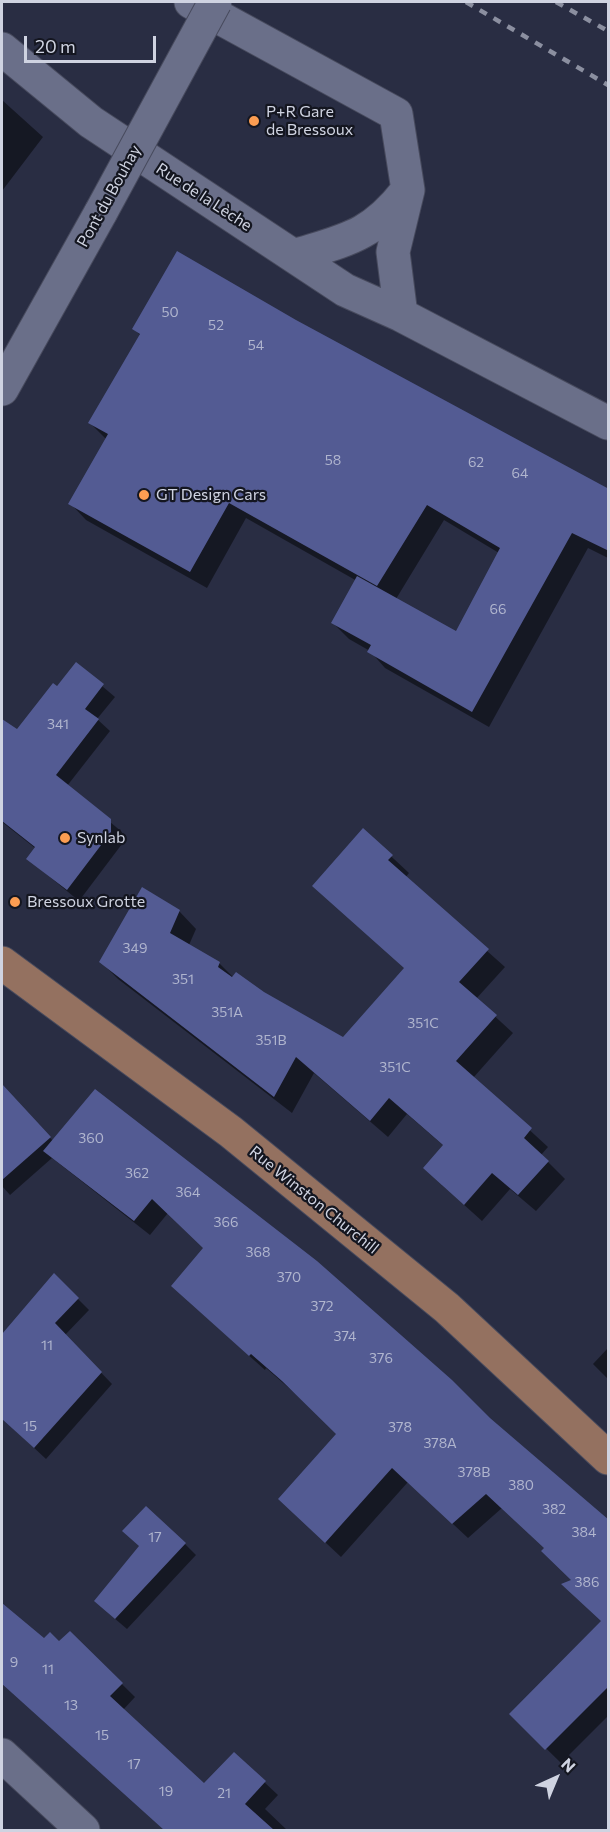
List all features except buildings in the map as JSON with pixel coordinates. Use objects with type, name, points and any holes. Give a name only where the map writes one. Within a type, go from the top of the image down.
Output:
[{"type":"main road","name":"Rue Winston Churchill","points":[[2,963],[231,1132],[447,1308],[609,1458]]},
{"type":"street","points":[[191,2],[396,114],[408,190],[393,252],[401,315]]},
{"type":"street","name":"Pont du Bouhay","points":[[2,389],[215,2]]},
{"type":"street","name":"Rue de la Lèche","points":[[2,49],[91,122],[345,290],[401,315],[609,423]]},
{"type":"street","points":[[294,256],[359,236],[388,215],[408,190]]},
{"type":"street","points":[[2,1755],[83,1830]]},
{"type":"railway","points":[[466,2],[608,85]]},
{"type":"railway","points":[[556,2],[608,31]]},
{"type":"place","name":"P+R Gare de Bressoux","points":[[254,121]]},
{"type":"place","name":"GT Design Cars","points":[[144,495]]},
{"type":"place","name":"Synlab","points":[[65,838]]},
{"type":"place","name":"Bressoux Grotte","points":[[15,902]]}]
